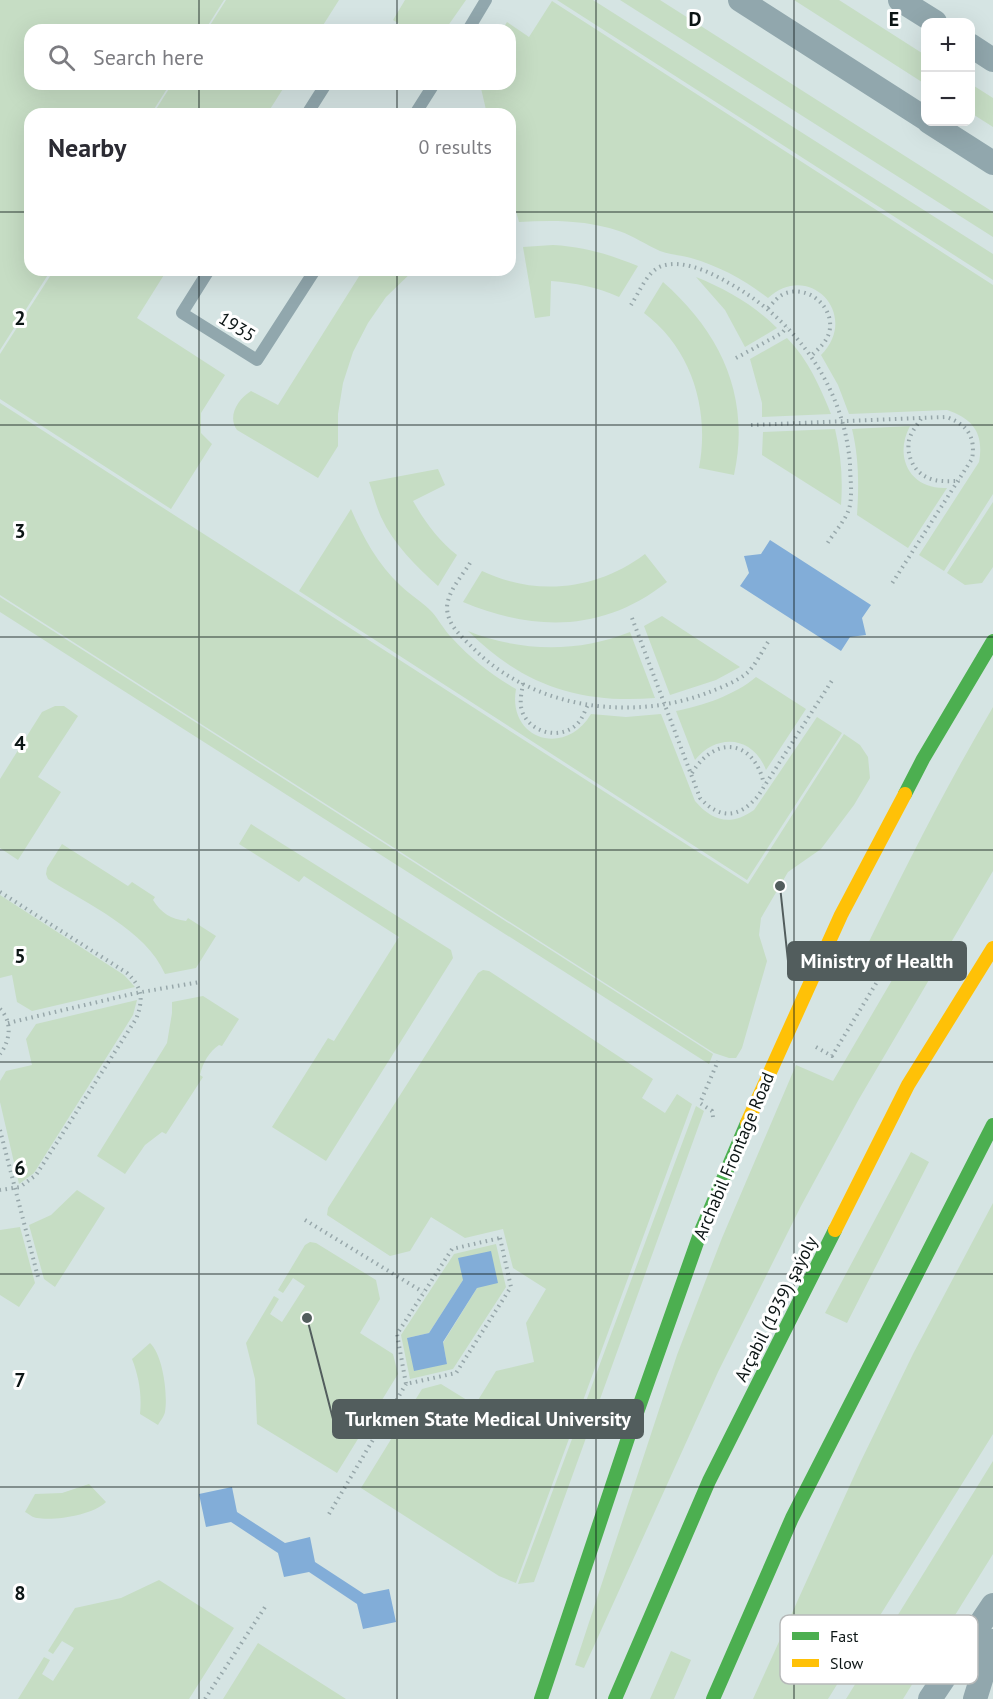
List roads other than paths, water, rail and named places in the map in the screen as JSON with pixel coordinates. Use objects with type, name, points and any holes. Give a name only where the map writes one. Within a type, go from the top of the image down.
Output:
[{"type":"main road","name":"Archabil Frontage Road","points":[[541,1699],[628,1438],[701,1231],[748,1119],[841,915],[923,759],[993,641]]},
{"type":"main road","name":"Arçabil (1939) şaýoly","points":[[615,1699],[714,1470],[908,1085],[993,948]]},
{"type":"main road","points":[[713,1699],[792,1518],[993,1125]]},
{"type":"street","points":[[741,0],[921,116]]},
{"type":"street","points":[[900,0],[929,18]]},
{"type":"street","points":[[975,48],[993,60]]},
{"type":"street","points":[[936,126],[993,163]]},
{"type":"street","points":[[978,1627],[993,1605]]},
{"type":"street","points":[[975,1699],[993,1641]]},
{"type":"street","points":[[930,1699],[940,1684]]},
{"type":"lane","points":[[472,24],[486,0]]},
{"type":"lane","points":[[311,108],[322,90]]},
{"type":"lane","points":[[419,108],[430,90]]},
{"type":"lane","name":"1935","points":[[205,276],[182,313],[257,360],[311,276]]},
{"type":"water","points":[[770,540],[871,605],[862,618],[866,635],[850,637],[841,651],[740,586],[749,573],[744,556],[761,554]]},
{"type":"water","points":[[491,1251],[498,1283],[477,1288],[443,1342],[447,1364],[414,1371],[407,1338],[429,1333],[463,1280],[458,1258]]},
{"type":"water","points":[[232,1487],[237,1512],[285,1543],[310,1537],[315,1562],[364,1594],[389,1589],[396,1622],[363,1629],[357,1604],[309,1572],[284,1577],[278,1553],[231,1522],[206,1527],[199,1494]]},
{"type":"place","name":"Ministry of Health","points":[[780,886]]},
{"type":"place","name":"Turkmen State Medical University","points":[[307,1318]]}]
